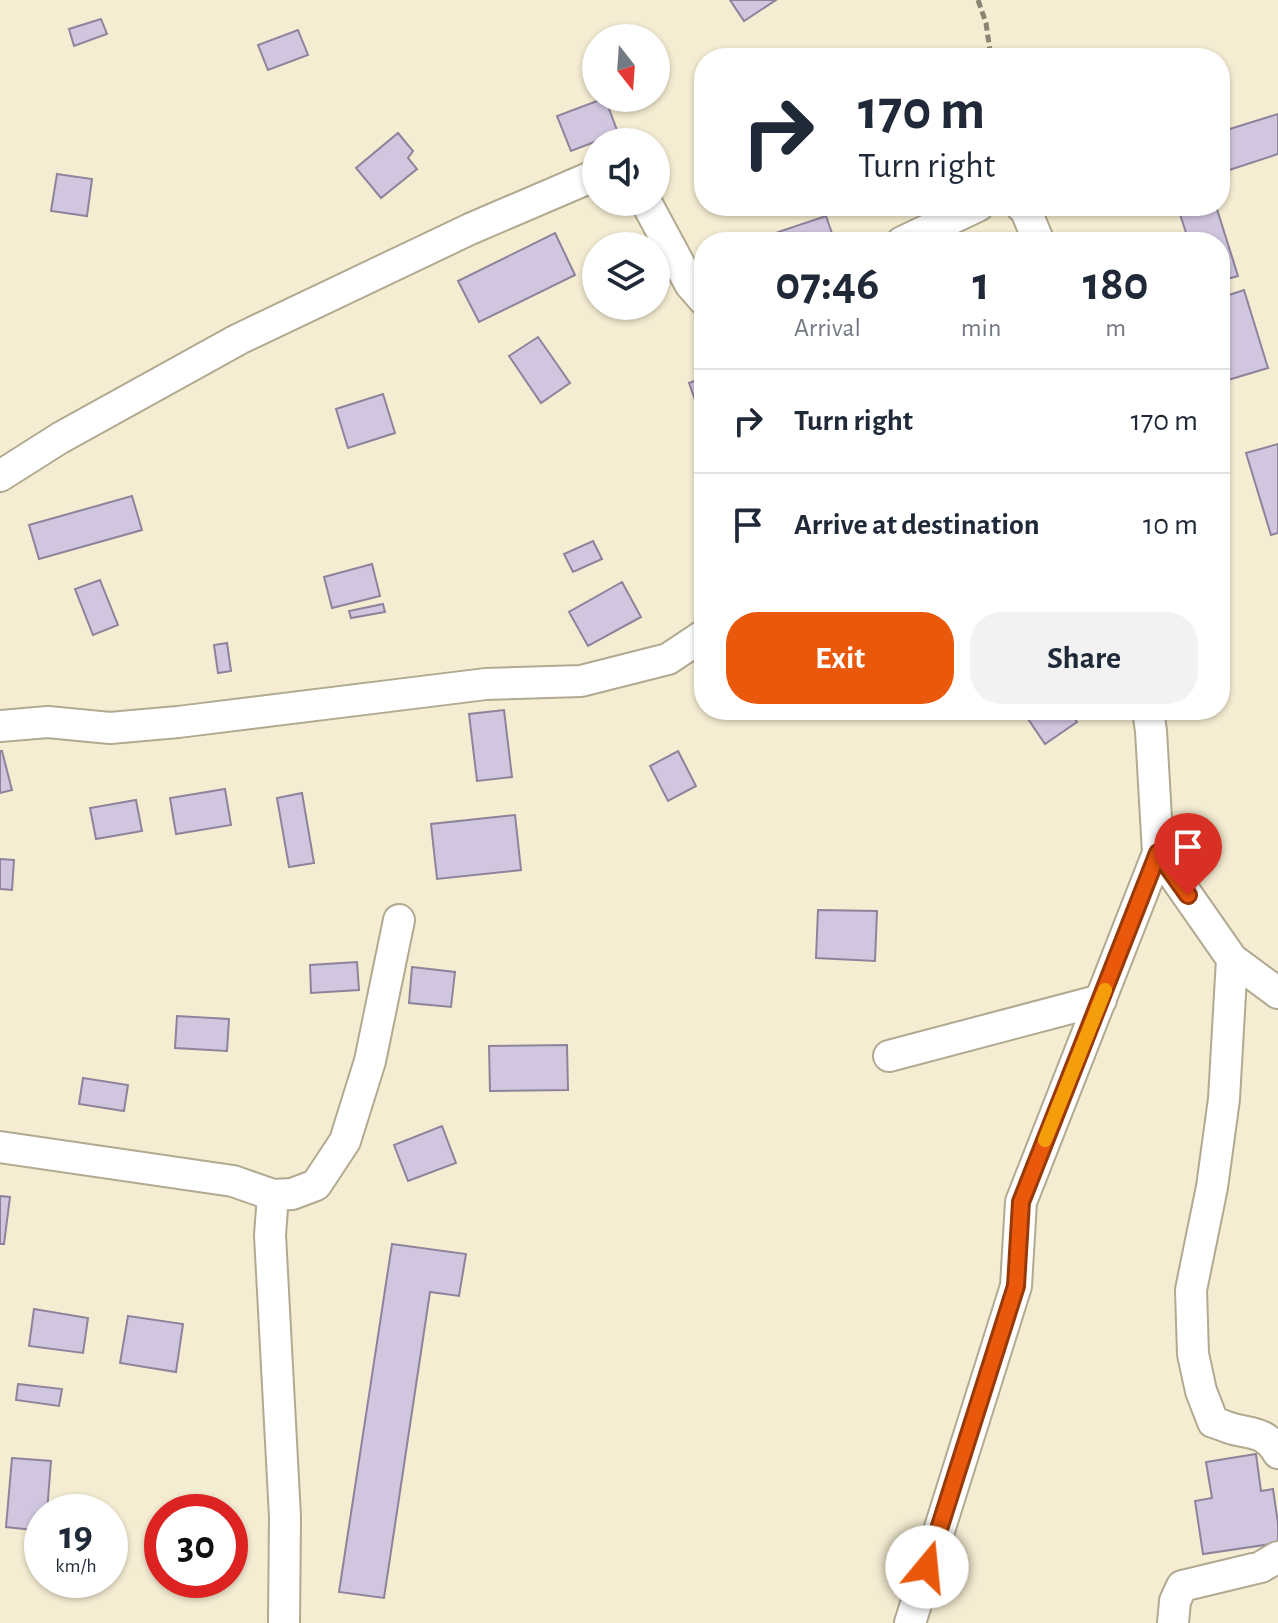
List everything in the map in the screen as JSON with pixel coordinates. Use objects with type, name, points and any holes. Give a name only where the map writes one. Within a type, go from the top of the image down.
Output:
[{"type":"street","points":[[0,476],[60,438],[239,339],[470,229],[582,181]]},
{"type":"street","points":[[654,216],[694,289]]},
{"type":"street","points":[[923,232],[957,216]]},
{"type":"street","points":[[0,726],[48,722],[123,727],[486,684],[581,681],[668,659],[694,642]]},
{"type":"street","points":[[910,1623],[1016,1286],[1021,1202],[1158,853],[1149,720]]},
{"type":"street","points":[[1158,853],[1232,959],[1278,993]]},
{"type":"street","points":[[0,1147],[233,1181],[273,1195],[292,1194],[316,1185],[345,1141],[370,1061],[399,920]]},
{"type":"street","points":[[1232,959],[1224,1099],[1212,1187],[1191,1290],[1193,1354],[1201,1391],[1213,1422],[1259,1434],[1273,1444],[1278,1453]]},
{"type":"street","points":[[889,1056],[1101,1000]]},
{"type":"street","points":[[273,1195],[270,1235],[285,1517],[284,1623]]},
{"type":"street","points":[[1173,1623],[1175,1601],[1182,1586],[1261,1567],[1278,1557]]},
{"type":"path","points":[[978,0],[990,48]]},
{"type":"building","points":[[730,0],[776,0],[744,21]]},
{"type":"building","points":[[101,19],[107,34],[74,46],[69,29]]},
{"type":"building","points":[[298,30],[308,55],[268,70],[258,45]]},
{"type":"building","points":[[582,107],[582,112],[610,112],[616,128],[582,128],[582,147],[571,151],[557,116]]},
{"type":"building","points":[[1278,114],[1278,154],[1230,170],[1230,129]]},
{"type":"building","points":[[398,133],[413,151],[408,158],[417,169],[381,198],[356,168]]},
{"type":"building","points":[[57,174],[92,179],[87,216],[51,211]]},
{"type":"building","points":[[826,216],[832,232],[778,232]]},
{"type":"building","points":[[1181,216],[1219,216],[1224,232],[1186,232]]},
{"type":"building","points":[[555,233],[575,275],[479,322],[458,281]]},
{"type":"building","points":[[1230,251],[1238,276],[1230,278]]},
{"type":"building","points":[[1244,290],[1268,368],[1230,379],[1230,295]]},
{"type":"building","points":[[538,337],[570,383],[541,403],[509,356]]},
{"type":"building","points":[[383,394],[395,433],[348,448],[336,409]]},
{"type":"building","points":[[1278,444],[1278,533],[1271,535],[1246,453]]},
{"type":"building","points":[[132,496],[142,530],[39,559],[29,525]]},
{"type":"building","points":[[593,541],[602,559],[573,572],[564,554]]},
{"type":"building","points":[[372,564],[380,596],[332,608],[324,577]]},
{"type":"building","points":[[100,580],[118,625],[93,635],[75,589]]},
{"type":"building","points":[[622,582],[641,617],[588,646],[569,612]]},
{"type":"building","points":[[383,604],[385,612],[351,618],[349,611]]},
{"type":"building","points":[[227,643],[231,671],[218,673],[214,645]]},
{"type":"building","points":[[504,710],[512,777],[477,781],[469,714]]},
{"type":"building","points":[[1029,720],[1076,720],[1077,722],[1045,744]]},
{"type":"building","points":[[0,751],[12,790],[0,793]]},
{"type":"building","points":[[678,751],[696,786],[668,801],[650,766]]},
{"type":"building","points":[[225,789],[231,825],[176,834],[170,798]]},
{"type":"building","points":[[302,793],[314,863],[289,867],[277,798]]},
{"type":"building","points":[[136,800],[142,831],[96,839],[90,808]]},
{"type":"building","points":[[515,815],[521,870],[437,879],[431,824]]},
{"type":"building","points":[[0,859],[14,860],[12,890],[0,889]]},
{"type":"building","points":[[818,910],[877,911],[875,961],[816,958]]},
{"type":"building","points":[[357,962],[359,990],[311,993],[310,965]]},
{"type":"building","points":[[412,967],[455,972],[451,1007],[409,1003]]},
{"type":"building","points":[[177,1016],[229,1019],[227,1051],[175,1048]]},
{"type":"building","points":[[567,1045],[568,1090],[490,1091],[489,1046]]},
{"type":"building","points":[[83,1078],[128,1085],[124,1111],[79,1104]]},
{"type":"building","points":[[442,1126],[456,1163],[408,1181],[394,1145]]},
{"type":"building","points":[[0,1196],[10,1197],[4,1244],[0,1244]]},
{"type":"building","points":[[392,1244],[466,1254],[459,1296],[430,1292],[384,1598],[339,1592]]},
{"type":"building","points":[[34,1309],[88,1318],[83,1353],[29,1346]]},
{"type":"building","points":[[128,1316],[183,1324],[176,1372],[120,1363]]},
{"type":"building","points":[[18,1384],[62,1389],[59,1406],[16,1400]]},
{"type":"building","points":[[1256,1454],[1261,1491],[1273,1489],[1278,1543],[1203,1554],[1195,1501],[1212,1498],[1206,1462]]},
{"type":"building","points":[[12,1458],[51,1461],[48,1494],[24,1494],[24,1529],[6,1527]]},
{"type":"slow traffic","points":[[1045,1140],[1105,990]]},
{"type":"route","points":[[927,1567],[1016,1286],[1021,1202],[1158,853],[1188,895]]}]
